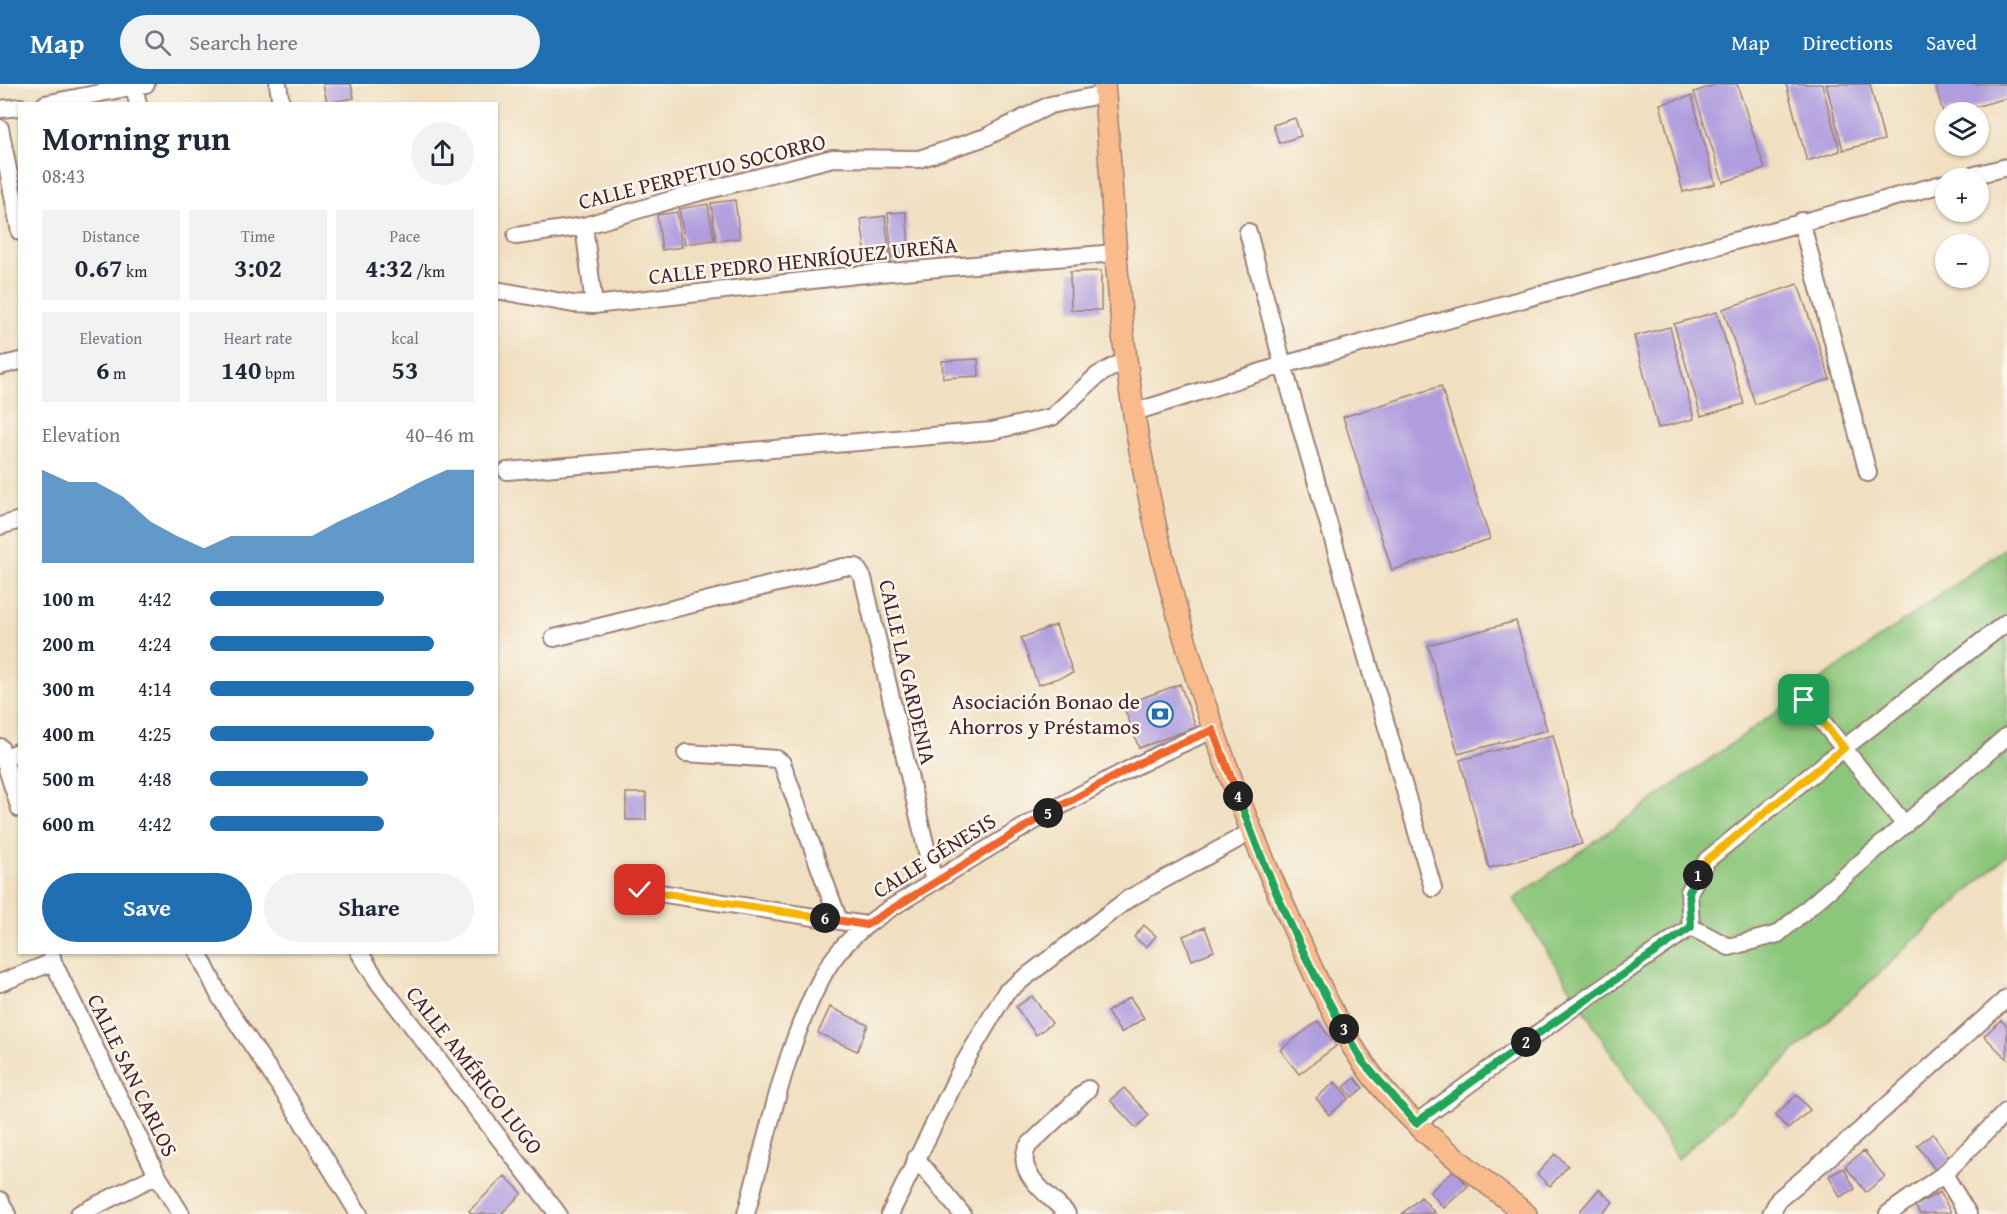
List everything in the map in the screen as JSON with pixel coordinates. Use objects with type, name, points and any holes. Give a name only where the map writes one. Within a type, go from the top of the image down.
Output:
[{"type":"main road","points":[[1104,89],[1115,254],[1126,360],[1160,545],[1213,730],[1251,832],[1325,998],[1363,1062],[1416,1123],[1526,1214]]},
{"type":"street","points":[[278,84],[281,102]]},
{"type":"street","points":[[59,102],[140,85],[138,102]]},
{"type":"street","name":"CALLE PERPETUO SOCORRO","points":[[516,236],[584,226],[681,197],[833,158],[919,159],[986,137],[1050,105],[1104,89]]},
{"type":"street","points":[[0,109],[18,107]]},
{"type":"street","points":[[0,128],[18,221]]},
{"type":"street","points":[[1989,172],[2007,167]]},
{"type":"street","points":[[1135,411],[1283,365],[1801,220],[1935,186]]},
{"type":"street","points":[[1801,220],[1868,473]]},
{"type":"street","points":[[584,226],[594,305]]},
{"type":"street","points":[[1248,232],[1283,365],[1433,888]]},
{"type":"street","name":"CALLE PEDRO HENRÍQUEZ UREÑA","points":[[498,290],[573,304],[594,305],[856,275],[1115,254]]},
{"type":"street","points":[[507,471],[992,431],[1052,417],[1098,375],[1126,360]]},
{"type":"street","points":[[0,366],[18,362]]},
{"type":"street","points":[[0,525],[18,520]]},
{"type":"street","name":"CALLE LA GARDENIA","points":[[554,638],[843,567],[856,567],[863,578],[934,882]]},
{"type":"street","points":[[1691,927],[1689,892],[1707,860],[1844,748],[2007,622]]},
{"type":"street","points":[[1804,700],[1905,825]]},
{"type":"street","name":"CALLE GÉNESIS","points":[[746,1214],[795,1041],[822,976],[840,950],[866,925],[1021,828],[1158,753],[1213,730]]},
{"type":"street","points":[[1691,927],[1729,947],[1778,934],[2007,736]]},
{"type":"street","points":[[8,752],[8,793],[18,806]]},
{"type":"street","points":[[686,753],[777,759],[782,762],[839,921]]},
{"type":"street","points":[[890,1214],[963,1065],[1006,992],[1128,899],[1251,832]]},
{"type":"street","points":[[640,890],[866,925]]},
{"type":"street","points":[[1416,1123],[1571,1009],[1691,927]]},
{"type":"street","points":[[199,954],[220,997],[289,1100],[358,1214]]},
{"type":"street","name":"CALLE AMÉRICO LUGO","points":[[360,954],[379,983],[558,1214]]},
{"type":"street","points":[[0,983],[52,957]]},
{"type":"street","name":"CALLE SAN CARLOS","points":[[52,957],[157,1175],[182,1214]]},
{"type":"street","points":[[1771,1214],[1779,1199],[1845,1144],[2007,998]]},
{"type":"street","points":[[1067,1214],[1024,1170],[1022,1157],[1028,1146],[1088,1089]]},
{"type":"street","points":[[1888,1214],[1944,1174],[2007,1111]]},
{"type":"street","points":[[916,1158],[962,1214]]},
{"type":"street","points":[[1944,1174],[1968,1214]]},
{"type":"street","points":[[80,1214],[157,1175]]},
{"type":"street","points":[[0,1200],[7,1214]]},
{"type":"green space","points":[[2007,547],[2007,855],[1678,1159],[1514,899]]},
{"type":"building","points":[[323,84],[351,84],[354,98],[327,102]]},
{"type":"building","points":[[1718,84],[1737,84],[1765,169],[1723,182],[1694,92]]},
{"type":"building","points":[[1786,84],[1822,84],[1840,151],[1807,161]]},
{"type":"building","points":[[1826,84],[1870,84],[1884,140],[1843,150]]},
{"type":"building","points":[[1935,84],[2007,84],[2007,98],[1989,103],[1940,102]]},
{"type":"building","points":[[1692,96],[1715,184],[1683,192],[1660,104]]},
{"type":"building","points":[[1295,118],[1301,136],[1279,143],[1273,125]]},
{"type":"building","points":[[735,200],[740,238],[716,241],[711,203]]},
{"type":"building","points":[[708,204],[714,240],[685,244],[679,209]]},
{"type":"building","points":[[677,212],[682,247],[662,250],[657,215]]},
{"type":"building","points":[[906,212],[910,257],[892,258],[888,213]]},
{"type":"building","points":[[885,216],[891,263],[867,266],[861,219]]},
{"type":"building","points":[[1101,271],[1101,310],[1071,310],[1070,272]]},
{"type":"building","points":[[1798,284],[1830,379],[1755,404],[1723,309]]},
{"type":"building","points":[[1717,312],[1744,404],[1701,416],[1674,324]]},
{"type":"building","points":[[1670,327],[1694,419],[1658,428],[1634,336]]},
{"type":"building","points":[[978,359],[979,376],[943,378],[942,361]]},
{"type":"building","points":[[1441,386],[1490,539],[1392,570],[1343,417]]},
{"type":"building","points":[[1516,621],[1547,730],[1458,754],[1428,645]]},
{"type":"building","points":[[1056,625],[1073,673],[1038,685],[1021,638]]},
{"type":"building","points":[[1180,684],[1196,727],[1139,748],[1123,705]]},
{"type":"building","points":[[1553,735],[1582,844],[1489,868],[1460,760]]},
{"type":"building","points":[[626,793],[646,793],[646,820],[626,820]]},
{"type":"building","points":[[1144,925],[1156,936],[1146,947],[1134,937]]},
{"type":"building","points":[[1205,927],[1214,951],[1192,960],[1183,936]]},
{"type":"building","points":[[1032,996],[1052,1023],[1036,1035],[1016,1007]]},
{"type":"building","points":[[1130,997],[1144,1018],[1121,1033],[1107,1012]]},
{"type":"building","points":[[830,1007],[868,1025],[857,1051],[818,1033]]},
{"type":"building","points":[[2001,1020],[2007,1026],[2007,1059],[1984,1036]]},
{"type":"building","points":[[1318,1021],[1336,1046],[1299,1074],[1280,1050]]},
{"type":"building","points":[[1355,1078],[1363,1088],[1352,1097],[1344,1087]]},
{"type":"building","points":[[1335,1082],[1349,1098],[1329,1115],[1316,1098]]},
{"type":"building","points":[[1124,1088],[1149,1115],[1136,1128],[1110,1100]]},
{"type":"building","points":[[1797,1095],[1810,1110],[1788,1129],[1775,1115]]},
{"type":"building","points":[[1933,1134],[1951,1160],[1936,1171],[1917,1145]]},
{"type":"building","points":[[1864,1151],[1885,1177],[1866,1192],[1845,1166]]},
{"type":"building","points":[[1555,1154],[1568,1166],[1550,1186],[1537,1174]]},
{"type":"building","points":[[1844,1168],[1855,1189],[1840,1197],[1829,1176]]},
{"type":"building","points":[[1454,1170],[1468,1186],[1444,1208],[1430,1192]]},
{"type":"building","points":[[505,1176],[522,1193],[501,1214],[472,1214],[469,1211]]},
{"type":"building","points":[[1599,1189],[1613,1202],[1602,1214],[1583,1214],[1580,1211]]},
{"type":"building","points":[[1940,1192],[1951,1212],[1920,1214],[1915,1206]]},
{"type":"building","points":[[1421,1197],[1435,1213],[1402,1214]]},
{"type":"place","name":"Asociación Bonao de Ahorros y Préstamos","points":[[1160,714]]},
{"type":"route","points":[[640,890],[866,925],[1021,828],[1158,753],[1213,730],[1251,832],[1325,998],[1363,1062],[1416,1123],[1571,1009],[1691,927],[1689,892],[1707,860],[1844,748],[1804,700]]}]
